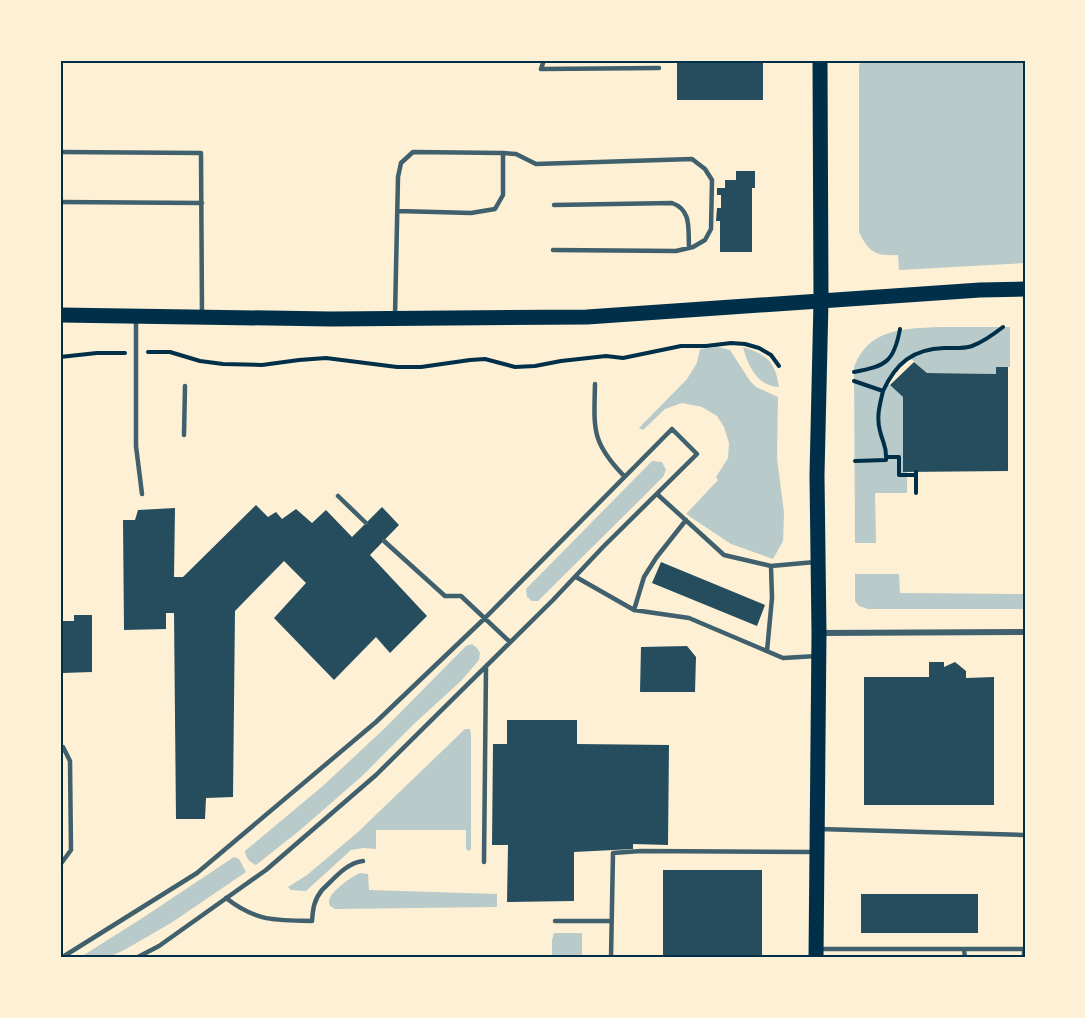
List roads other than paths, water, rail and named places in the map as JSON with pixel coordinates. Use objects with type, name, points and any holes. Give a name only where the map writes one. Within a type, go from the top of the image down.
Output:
[{"type":"main road","points":[[816,953],[819,656],[817,475],[821,301],[820,60]]},
{"type":"main road","points":[[60,315],[295,319],[587,317],[1025,289]]},
{"type":"street","points":[[819,633],[1025,632]]},
{"type":"lane","points":[[544,60],[541,69],[659,68]]},
{"type":"lane","points":[[60,152],[201,153],[202,316]]},
{"type":"lane","points":[[395,319],[398,177],[401,163],[413,152],[516,154],[536,164],[692,159],[705,169],[712,180],[711,229],[705,240],[693,248],[676,251],[553,250]]},
{"type":"lane","points":[[398,211],[471,213],[495,209],[503,195],[503,153]]},
{"type":"lane","points":[[60,202],[202,203]]},
{"type":"lane","points":[[554,205],[672,203],[680,206],[685,212],[688,222],[689,248]]},
{"type":"lane","points":[[136,315],[136,446],[142,494]]},
{"type":"lane","points":[[595,384],[595,427],[598,443],[612,465],[624,476]]},
{"type":"lane","points":[[184,386],[184,435]]},
{"type":"lane","points":[[61,958],[197,873],[376,722],[485,618],[672,429],[697,454],[376,775],[266,870],[159,946],[136,958]]},
{"type":"lane","points":[[657,494],[724,555],[771,566],[819,561]]},
{"type":"lane","points":[[338,496],[366,523]]},
{"type":"lane","points":[[634,610],[644,578],[656,558],[686,520]]},
{"type":"lane","points":[[384,541],[445,596],[461,596],[510,642]]},
{"type":"lane","points":[[767,651],[772,598],[771,566]]},
{"type":"lane","points":[[576,577],[634,610],[689,618],[783,658],[819,656]]},
{"type":"lane","points":[[484,862],[486,667]]},
{"type":"lane","points":[[60,747],[63,747],[70,761],[71,850],[60,865]]},
{"type":"lane","points":[[817,829],[1023,835]]},
{"type":"lane","points":[[611,958],[613,853],[641,851],[817,852]]},
{"type":"lane","points":[[226,898],[244,911],[260,918],[312,921],[313,908],[322,890],[350,865],[363,861]]},
{"type":"lane","points":[[555,921],[612,921]]},
{"type":"lane","points":[[964,949],[964,958]]},
{"type":"lane","points":[[816,953],[1024,949],[1024,958]]}]
